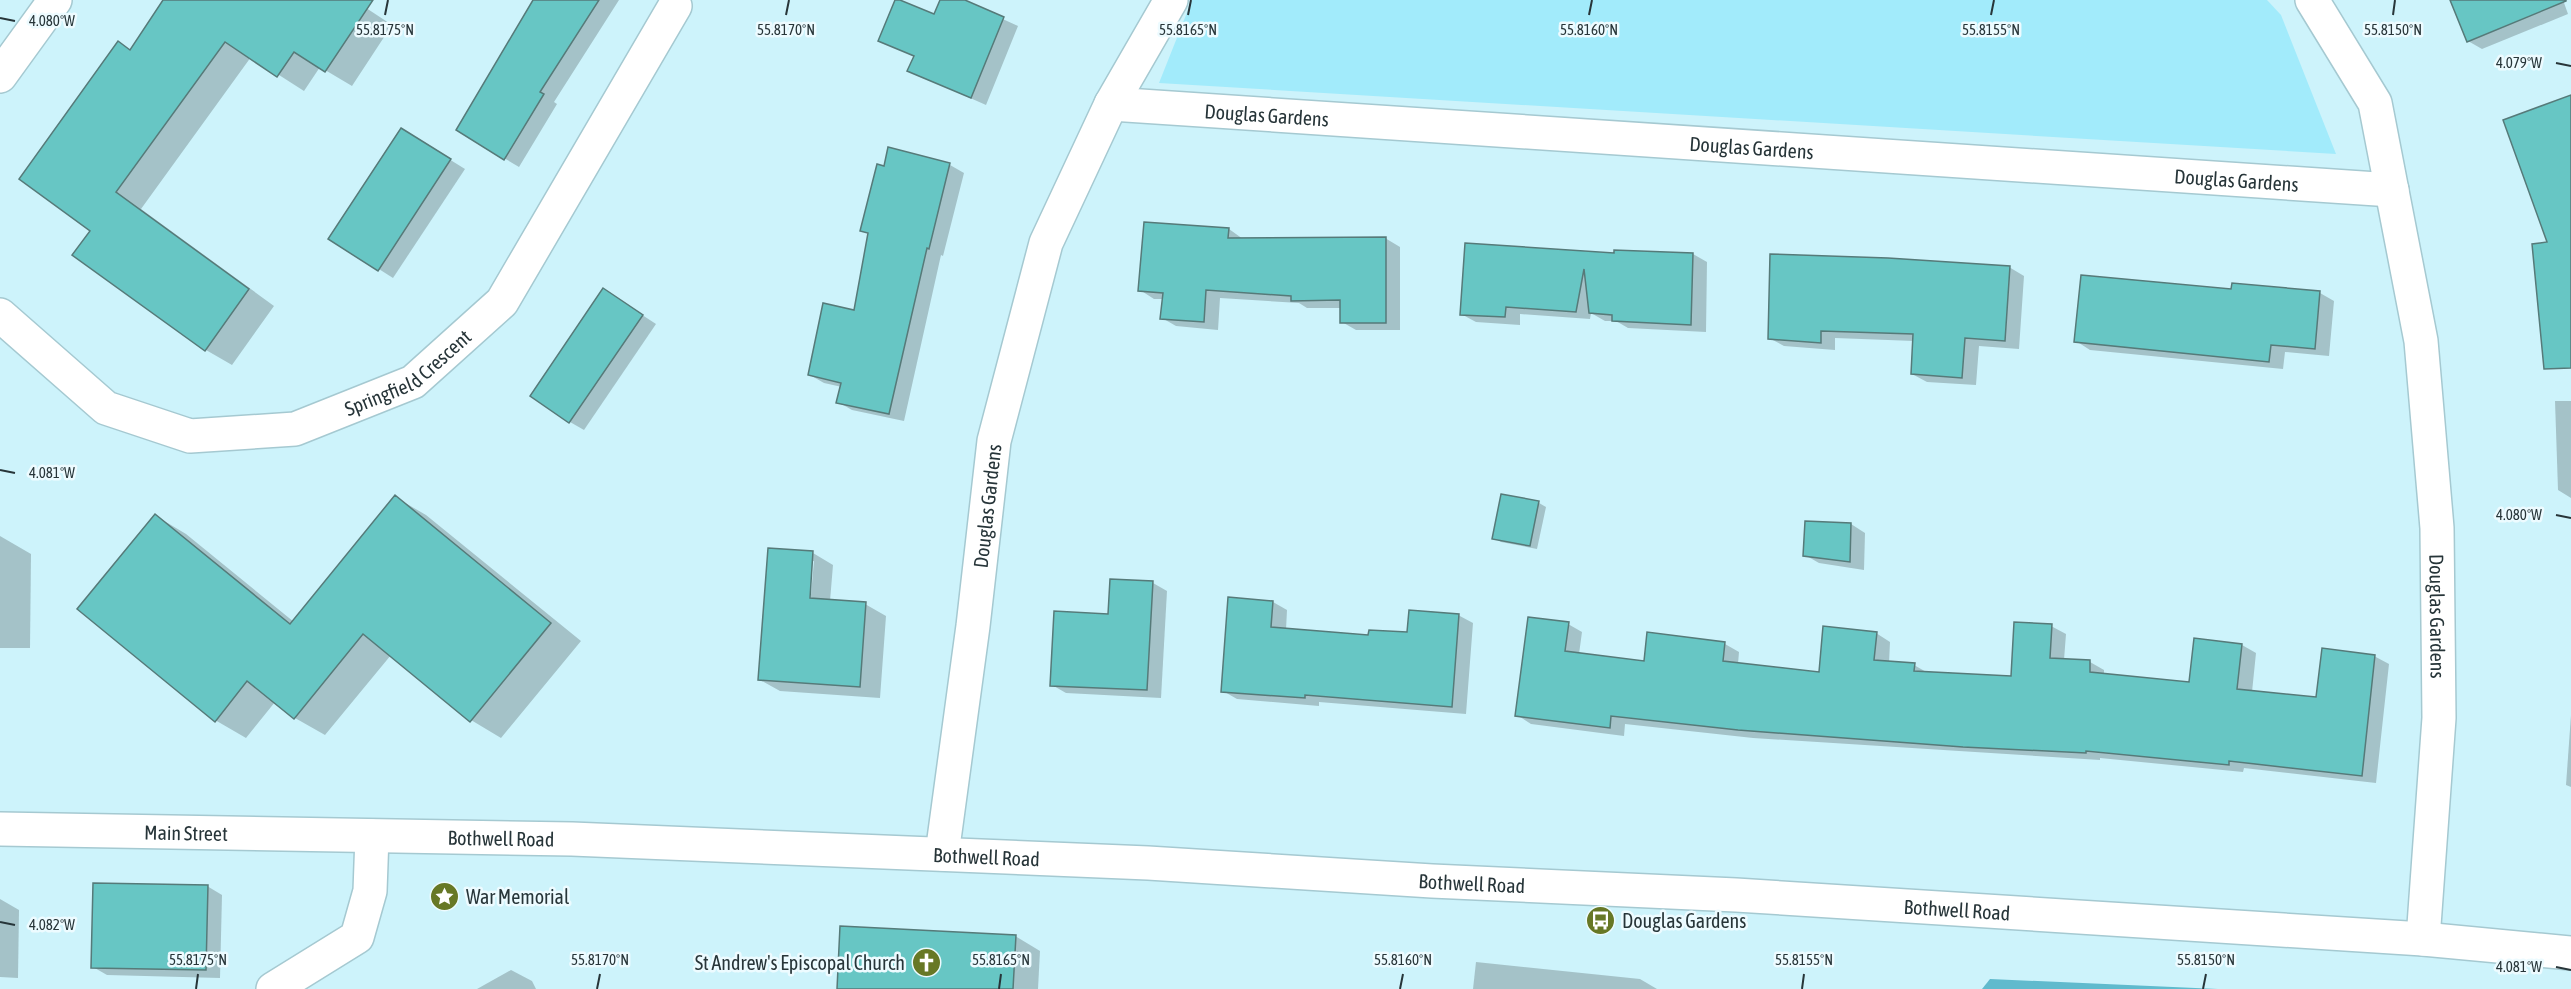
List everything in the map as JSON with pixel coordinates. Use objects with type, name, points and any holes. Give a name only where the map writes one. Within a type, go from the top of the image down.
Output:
[{"type":"street","points":[[0,76],[55,0]]},
{"type":"street","name":"Douglas Gardens","points":[[942,854],[974,626],[994,441],[1046,243],[1111,104],[1171,0]]},
{"type":"street","name":"Douglas Gardens","points":[[2312,0],[2374,103],[2421,341],[2437,528],[2439,718],[2423,939]]},
{"type":"street","name":"Springfield Crescent","points":[[0,315],[106,408],[190,436],[296,429],[413,382],[502,302],[675,6]]},
{"type":"street","name":"Douglas Gardens","points":[[1111,104],[2392,190]]},
{"type":"street","name":"Main Street","points":[[0,829],[372,836]]},
{"type":"street","points":[[273,989],[357,937],[370,891],[372,836]]},
{"type":"street","name":"Bothwell Road","points":[[372,836],[572,839],[942,854],[1736,895],[2423,939],[2571,953]]},
{"type":"shaded area","points":[[1192,0],[2267,0],[2281,15],[2336,154],[1159,83]]},
{"type":"shaded area","points":[[1990,979],[2218,989],[1982,989]]},
{"type":"building","points":[[163,0],[373,0],[325,72],[294,52],[277,77],[225,42],[116,192],[249,289],[205,351],[72,255],[90,231],[19,179],[118,41],[130,50]]},
{"type":"building","points":[[533,0],[599,0],[540,92],[544,94],[504,160],[456,130]]},
{"type":"building","points":[[895,0],[934,14],[940,0],[965,0],[1004,17],[971,98],[907,71],[914,56],[878,41]]},
{"type":"building","points":[[2450,0],[2566,0],[2566,1],[2467,42]]},
{"type":"building","points":[[2571,95],[2571,368],[2544,369],[2532,244],[2547,242],[2503,120]]},
{"type":"building","points":[[401,128],[451,159],[378,271],[328,239]]},
{"type":"building","points":[[888,147],[950,163],[929,249],[927,248],[889,414],[836,403],[841,383],[808,375],[823,303],[854,310],[868,233],[860,231],[877,164],[884,166]]},
{"type":"building","points":[[1144,222],[1229,228],[1228,238],[1386,237],[1386,323],[1340,323],[1340,300],[1291,301],[1291,296],[1206,290],[1204,322],[1160,319],[1163,293],[1138,291]]},
{"type":"building","points":[[1465,243],[1614,253],[1614,250],[1693,253],[1691,325],[1612,321],[1612,315],[1589,313],[1584,269],[1576,312],[1506,307],[1505,317],[1460,315]]},
{"type":"building","points":[[1770,254],[1888,258],[2010,266],[2005,341],[1965,338],[1962,378],[1911,374],[1913,334],[1821,331],[1821,343],[1768,339]]},
{"type":"building","points":[[2081,275],[2231,289],[2232,283],[2320,291],[2315,349],[2271,345],[2269,362],[2074,342]]},
{"type":"building","points":[[603,288],[643,315],[569,423],[530,396]]},
{"type":"building","points":[[1501,494],[1539,501],[1530,546],[1492,539]]},
{"type":"building","points":[[395,495],[551,623],[470,722],[363,634],[294,719],[247,681],[215,722],[77,609],[155,514],[290,624]]},
{"type":"building","points":[[1805,521],[1851,523],[1850,562],[1803,556]]},
{"type":"building","points":[[768,548],[813,551],[810,598],[866,602],[860,687],[758,680]]},
{"type":"building","points":[[1110,579],[1153,581],[1147,690],[1050,686],[1054,611],[1108,614]]},
{"type":"building","points":[[1228,597],[1273,601],[1271,627],[1368,635],[1369,630],[1407,632],[1409,610],[1459,614],[1452,707],[1305,695],[1305,698],[1221,692]]},
{"type":"building","points":[[1528,617],[1569,622],[1565,651],[1644,661],[1647,632],[1725,642],[1723,661],[1819,672],[1823,626],[1877,632],[1874,660],[1915,663],[1914,671],[2011,676],[2014,622],[2052,624],[2050,658],[2090,660],[2090,672],[2189,682],[2194,638],[2242,644],[2237,689],[2316,697],[2322,648],[2375,655],[2362,776],[2229,761],[2229,765],[2086,751],[2086,753],[1963,747],[1738,730],[1611,716],[1610,728],[1515,716]]},
{"type":"building","points":[[93,883],[208,885],[206,970],[91,968]]},
{"type":"building","name":"St Andrew's Episcopal Church","points":[[840,926],[1016,935],[1013,989],[837,989]]},
{"type":"place","name":"War Memorial","points":[[445,896]]},
{"type":"place","name":"Douglas Gardens","points":[[1601,920]]},
{"type":"place","name":"St Andrew's Episcopal Church","points":[[926,962]]}]
